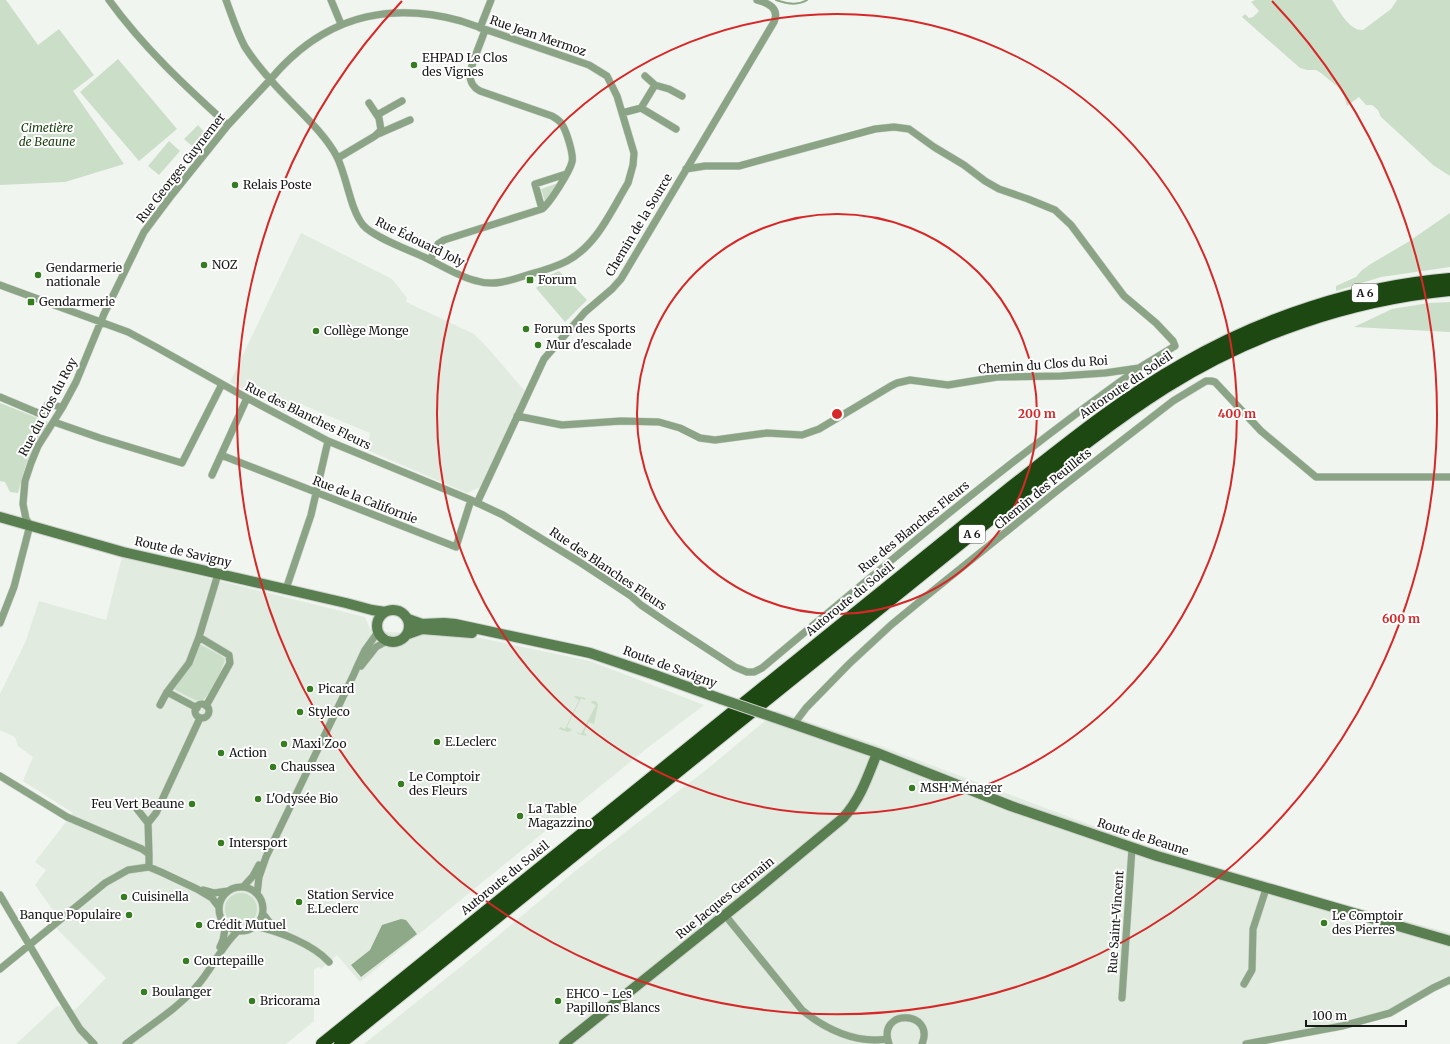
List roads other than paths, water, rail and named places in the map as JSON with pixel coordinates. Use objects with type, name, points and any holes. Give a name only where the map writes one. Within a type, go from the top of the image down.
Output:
[{"type":"highway","name":"Autoroute du Soleil","points":[[322,1044],[1010,488],[1072,439],[1123,402],[1161,377],[1204,352],[1252,329],[1330,302],[1406,285],[1450,279]]},
{"type":"highway","name":"Autoroute du Soleil","points":[[340,1044],[1018,497],[1087,442],[1145,400],[1209,362],[1256,340],[1291,326],[1333,312],[1370,303],[1450,290]]},
{"type":"highway","points":[[351,1044],[397,1006],[412,987]]},
{"type":"main road","name":"Route de Savigny","points":[[0,517],[123,552],[385,612]]},
{"type":"main road","points":[[361,607],[377,628],[380,636],[387,641],[402,640],[408,634],[410,626],[408,619],[402,612],[392,610],[385,612],[380,616],[377,628]]},
{"type":"main road","name":"Route de Savigny","points":[[408,619],[422,624],[443,624],[484,630],[606,658],[835,738]]},
{"type":"main road","name":"Route de Savigny","points":[[408,634],[443,624]]},
{"type":"main road","name":"Route de Beaune","points":[[835,738],[1004,803],[1132,848],[1266,889],[1450,941]]},
{"type":"main road","name":"Rue Jacques Germain","points":[[564,1044],[725,915],[848,813],[859,796],[877,753]]},
{"type":"street","points":[[109,0],[133,32],[162,64],[228,125]]},
{"type":"street","name":"Rue Édouard Joly","points":[[226,0],[244,45],[256,64],[325,139],[338,158],[355,210],[363,225],[379,236],[476,281],[492,283],[510,281],[556,266],[569,264]]},
{"type":"street","points":[[330,0],[341,24]]},
{"type":"street","points":[[430,260],[438,244],[444,240],[542,209],[550,200],[573,161],[564,127],[558,120],[552,116],[480,91],[471,81],[470,73],[492,0]]},
{"type":"street","name":"Chemin de la Source","points":[[474,501],[544,359],[599,295],[612,289],[621,279],[771,28],[776,12],[770,5],[757,0]]},
{"type":"street","name":"Rue Jean Mermoz","points":[[270,80],[305,46],[341,24],[373,14],[406,12],[421,12],[446,16],[589,65],[598,70],[607,76],[622,113],[634,153],[631,175],[628,183],[596,236],[569,264]]},
{"type":"street","points":[[645,76],[655,85],[669,89],[682,96]]},
{"type":"street","name":"Rue Georges Guynemer","points":[[101,322],[144,232],[174,191],[228,125],[270,80]]},
{"type":"street","points":[[622,113],[641,108],[655,85]]},
{"type":"street","points":[[377,115],[402,101]]},
{"type":"street","points":[[369,103],[377,115],[381,130],[378,134]]},
{"type":"street","points":[[641,108],[676,129]]},
{"type":"street","points":[[338,158],[378,134],[410,120]]},
{"type":"street","name":"Chemin du Clos du Roi","points":[[517,416],[566,425],[621,421],[659,422],[680,428],[700,438],[715,440],[767,433],[802,435],[819,429],[891,386],[903,381],[916,380],[948,384],[997,377],[1045,377],[1139,368],[1176,346],[1156,323],[1124,296],[1071,225],[1056,210],[1003,191],[991,185],[964,165],[934,148],[909,129],[894,127],[875,129],[739,166],[705,166],[686,169]]},
{"type":"street","points":[[542,209],[535,184],[566,174]]},
{"type":"street","name":"Rue des Blanches Fleurs","points":[[0,285],[128,332],[328,441],[474,501],[515,522],[582,563],[631,596],[641,605],[735,667],[747,672],[754,672],[762,668],[989,480],[1081,409],[1139,368]]},
{"type":"street","name":"Rue du Clos du Roy","points":[[30,526],[26,519],[23,506],[25,481],[31,463],[38,446],[62,408],[88,354],[101,322]]},
{"type":"street","name":"Chemin des Peuillets","points":[[794,724],[820,694],[875,640],[919,602],[1058,490],[1168,405],[1183,394],[1206,381],[1215,382],[1261,431],[1316,477],[1450,477]]},
{"type":"street","points":[[54,422],[100,438],[182,463],[222,384]]},
{"type":"street","points":[[0,397],[38,413],[44,411],[48,404],[62,408]]},
{"type":"street","points":[[212,475],[247,398]]},
{"type":"street","points":[[286,589],[311,515],[328,441]]},
{"type":"street","name":"Rue de la Californie","points":[[221,455],[456,546],[474,501]]},
{"type":"street","points":[[0,622],[14,587],[30,526]]},
{"type":"street","points":[[160,705],[167,692],[189,663],[218,574]]},
{"type":"street","points":[[257,894],[259,877],[266,857],[363,654],[377,628]]},
{"type":"street","points":[[199,636],[229,655],[230,663],[206,706]]},
{"type":"street","points":[[354,674],[376,647],[387,641]]},
{"type":"street","points":[[167,692],[197,708]]},
{"type":"street","points":[[197,708],[202,705],[206,706]]},
{"type":"street","points":[[200,718],[204,718],[208,715],[209,711],[206,706]]},
{"type":"street","points":[[197,708],[196,713],[200,718]]},
{"type":"street","points":[[148,823],[156,813],[200,718]]},
{"type":"street","points":[[0,776],[66,817],[142,849],[149,854]]},
{"type":"street","points":[[137,809],[148,823],[149,868]]},
{"type":"street","name":"Rue Saint-Vincent","points":[[1122,998],[1132,848]]},
{"type":"street","points":[[243,887],[250,881],[261,862],[266,857]]},
{"type":"street","points":[[0,969],[105,883],[128,870],[149,868],[161,872],[197,889],[212,898],[220,907]]},
{"type":"street","points":[[197,889],[214,893],[228,891],[238,887],[248,888],[257,894],[262,903],[263,914],[255,926],[250,929],[238,931],[232,929],[222,919],[220,907],[224,896],[228,891]]},
{"type":"street","points":[[1244,984],[1252,970],[1253,929],[1266,889]]},
{"type":"street","points":[[0,895],[80,1029],[94,1044]]},
{"type":"street","points":[[263,914],[270,923],[283,934]]},
{"type":"street","points":[[725,915],[802,1010],[814,1020],[828,1028],[857,1038],[888,1042],[887,1031],[892,1023],[899,1018],[908,1017],[916,1020],[922,1027],[924,1036],[922,1044]]},
{"type":"street","points":[[216,959],[224,940],[226,924]]},
{"type":"street","points":[[255,926],[283,934],[317,952],[329,962]]},
{"type":"street","points":[[126,1044],[195,989],[230,939],[238,931]]},
{"type":"street","points":[[1246,1044],[1342,1026],[1390,1013],[1450,980]]},
{"type":"waterway","points":[[776,0],[792,4],[807,0]]},
{"type":"place","name":"EHPAD Le Clos des Vignes","points":[[414,65]]},
{"type":"place","name":"Relais Poste","points":[[235,185]]},
{"type":"place","name":"NOZ","points":[[204,265]]},
{"type":"place","name":"Gendarmerie nationale","points":[[38,275]]},
{"type":"place","name":"Forum","points":[[530,280]]},
{"type":"place","name":"Gendarmerie","points":[[31,302]]},
{"type":"place","name":"Forum des Sports","points":[[526,329]]},
{"type":"place","name":"Collège Monge","points":[[316,331]]},
{"type":"place","name":"Mur d'escalade","points":[[538,345]]},
{"type":"place","name":"Picard","points":[[310,689]]},
{"type":"place","name":"Styleco","points":[[300,712]]},
{"type":"place","name":"E.Leclerc","points":[[437,742]]},
{"type":"place","name":"Maxi Zoo","points":[[284,744]]},
{"type":"place","name":"Action","points":[[221,753]]},
{"type":"place","name":"Chaussea","points":[[273,767]]},
{"type":"place","name":"Le Comptoir des Fleurs","points":[[401,784]]},
{"type":"place","name":"MSH Ménager","points":[[912,788]]},
{"type":"place","name":"L'Odysée Bio","points":[[258,799]]},
{"type":"place","name":"Feu Vert Beaune","points":[[192,804]]},
{"type":"place","name":"La Table Magazzino","points":[[520,816]]},
{"type":"place","name":"Intersport","points":[[221,843]]},
{"type":"place","name":"Cuisinella","points":[[124,897]]},
{"type":"place","name":"Station Service E.Leclerc","points":[[299,902]]},
{"type":"place","name":"Banque Populaire","points":[[129,915]]},
{"type":"place","name":"Le Comptoir des Pierres","points":[[1324,923]]},
{"type":"place","name":"Crédit Mutuel","points":[[199,925]]},
{"type":"place","name":"Courtepaille","points":[[186,961]]},
{"type":"place","name":"Boulanger","points":[[144,992]]},
{"type":"place","name":"Bricorama","points":[[252,1001]]},
{"type":"place","name":"EHCO - Les Papillons Blancs","points":[[558,1001]]},
{"type":"park label","name":"Cimetière de Beaune","points":[[47,135]]}]
